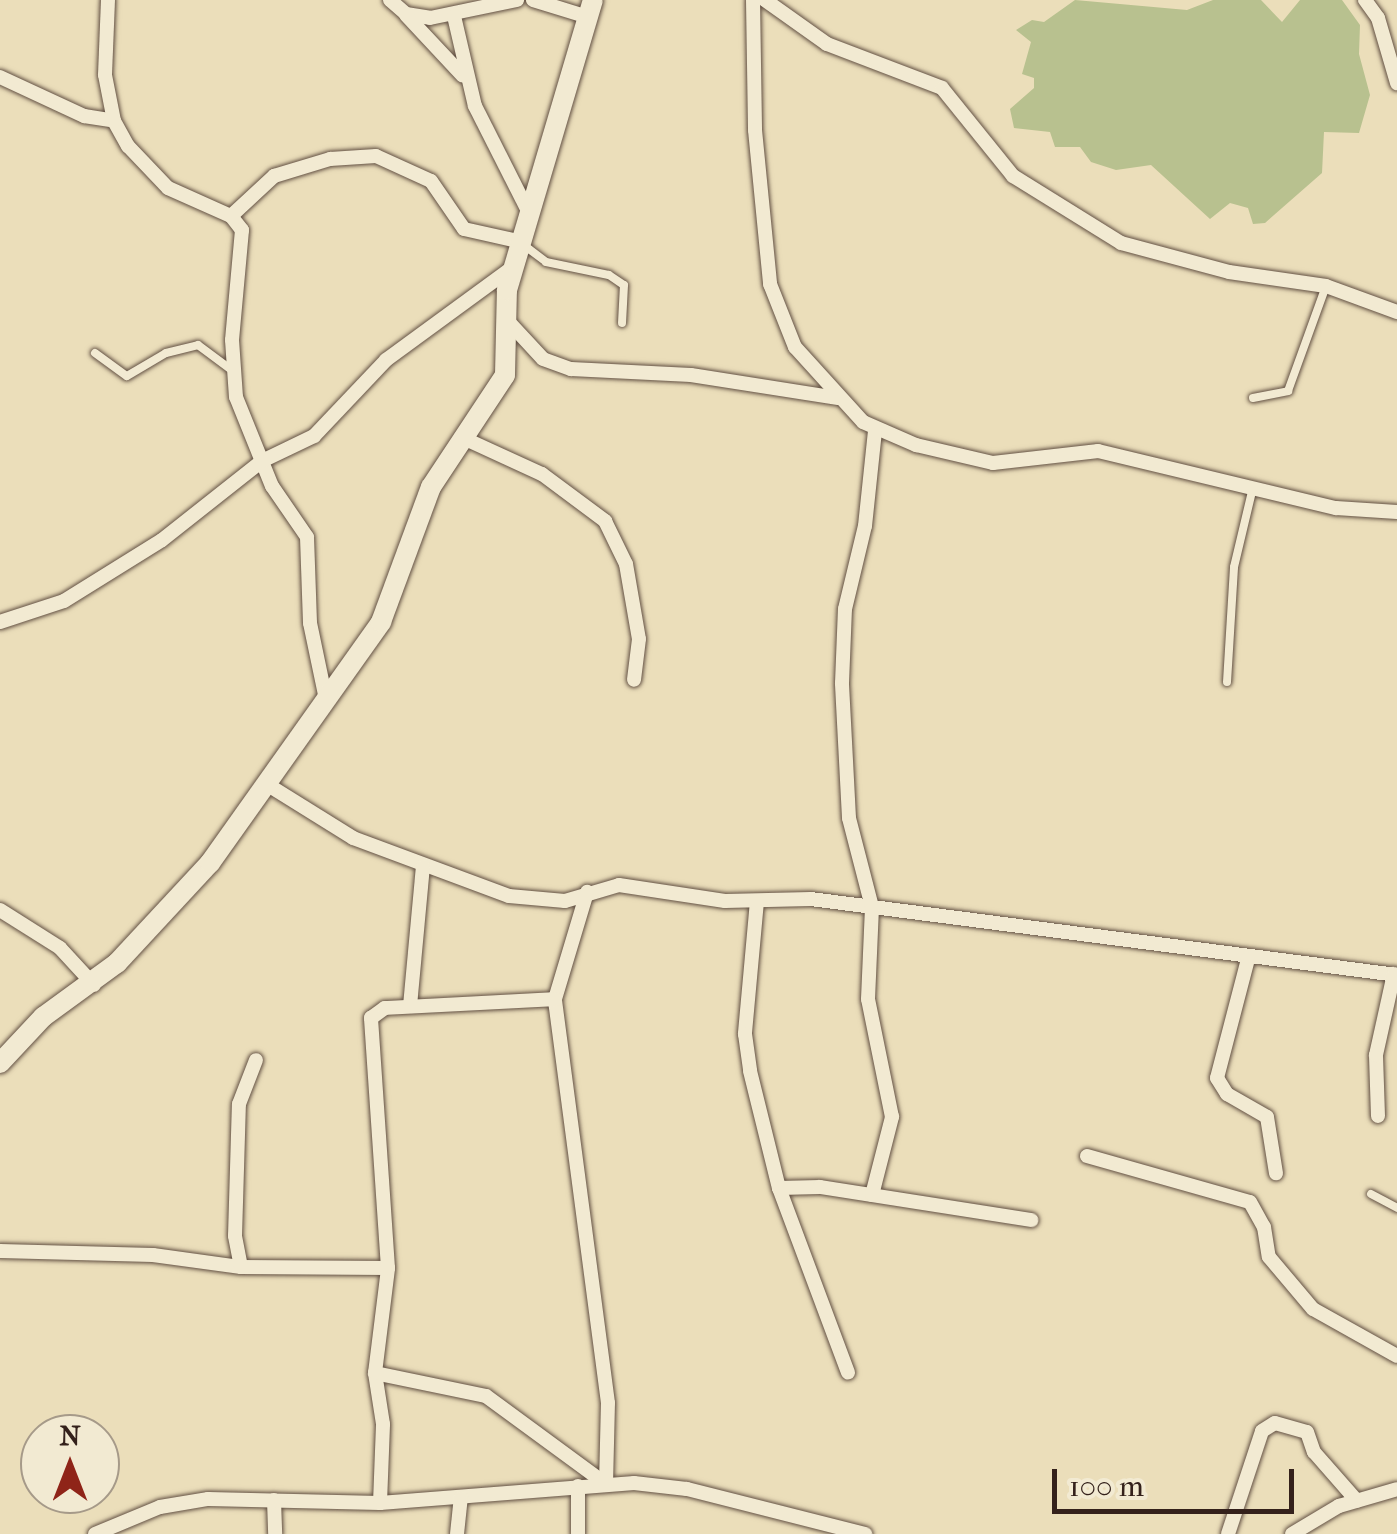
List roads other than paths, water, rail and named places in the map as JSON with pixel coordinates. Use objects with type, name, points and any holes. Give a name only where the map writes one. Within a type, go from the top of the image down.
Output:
[{"type":"street","points":[[108,0],[104,75],[114,121],[132,153],[168,188],[231,216],[242,230],[232,371],[244,429],[308,537],[310,623],[325,694]]},
{"type":"street","points":[[390,0],[467,81]]},
{"type":"street","points":[[406,14],[454,16],[517,0]]},
{"type":"street","points":[[0,1063],[43,1017],[94,985],[210,863],[268,785],[325,694],[381,622],[431,488],[460,438],[506,375],[503,314],[513,266],[591,8],[534,0]]},
{"type":"street","points":[[752,0],[755,130],[770,284],[794,347],[839,398],[875,431],[992,463],[1098,450],[1336,508],[1397,512]]},
{"type":"street","points":[[764,0],[827,44],[942,88],[1013,176],[1090,228],[1181,260],[1326,286],[1397,312]]},
{"type":"street","points":[[1366,0],[1378,18],[1397,84]]},
{"type":"street","points":[[454,16],[467,81],[505,176],[530,215]]},
{"type":"street","points":[[1378,18],[1397,18]]},
{"type":"street","points":[[0,77],[84,116],[114,121]]},
{"type":"street","points":[[231,216],[274,176],[330,160],[376,156],[431,181],[450,217],[464,229],[522,242]]},
{"type":"street","points":[[0,622],[64,601],[162,540],[262,461],[314,436],[386,360],[513,266]]},
{"type":"street","points":[[503,314],[523,343],[571,369],[691,375],[839,398]]},
{"type":"street","points":[[872,1194],[892,1118],[866,975],[872,907],[846,799],[842,683],[845,609],[865,526],[875,431]]},
{"type":"street","points":[[460,438],[553,481],[605,521],[626,564],[639,639],[634,680]]},
{"type":"street","points":[[268,785],[332,828],[423,868],[509,896],[566,901],[588,892],[638,886],[758,901],[872,907],[1248,959],[1396,974],[1376,1055],[1378,1116]]},
{"type":"street","points":[[410,1006],[423,868]]},
{"type":"street","points":[[588,892],[555,1000],[608,1403],[606,1484]]},
{"type":"street","points":[[758,901],[745,1034],[778,1188],[848,1373]]},
{"type":"street","points":[[0,910],[60,948],[94,985]]},
{"type":"street","points":[[1248,959],[1217,1078],[1227,1094],[1267,1117],[1276,1172]]},
{"type":"street","points":[[380,1502],[383,1424],[376,1373],[388,1268],[368,1027],[376,1012],[410,1006],[555,1000]]},
{"type":"street","points":[[241,1267],[236,1236],[239,1104],[256,1060]]},
{"type":"street","points":[[1087,1156],[1250,1202],[1264,1227],[1269,1257],[1313,1309],[1397,1356]]},
{"type":"street","points":[[778,1188],[872,1194],[1031,1220]]},
{"type":"street","points":[[0,1251],[152,1256],[241,1267],[388,1268]]},
{"type":"street","points":[[376,1373],[486,1396],[606,1484]]},
{"type":"street","points":[[1228,1534],[1262,1431],[1275,1423],[1308,1432],[1314,1452],[1357,1501]]},
{"type":"street","points":[[95,1534],[179,1502],[380,1502],[606,1484],[663,1484],[856,1533]]},
{"type":"street","points":[[578,1486],[578,1534]]},
{"type":"street","points":[[1297,1532],[1357,1501],[1397,1489]]},
{"type":"street","points":[[457,1534],[461,1498]]},
{"type":"street","points":[[274,1500],[275,1534]]},
{"type":"street","points":[[139,1534],[142,1518]]},
{"type":"lane","points":[[522,242],[546,262],[609,275],[624,285],[622,324]]},
{"type":"lane","points":[[1252,398],[1288,391],[1326,286]]},
{"type":"lane","points":[[94,354],[127,376],[166,353],[198,346],[232,371]]},
{"type":"lane","points":[[1227,682],[1234,567],[1254,487]]},
{"type":"lane","points":[[1372,1194],[1397,1208]]}]
